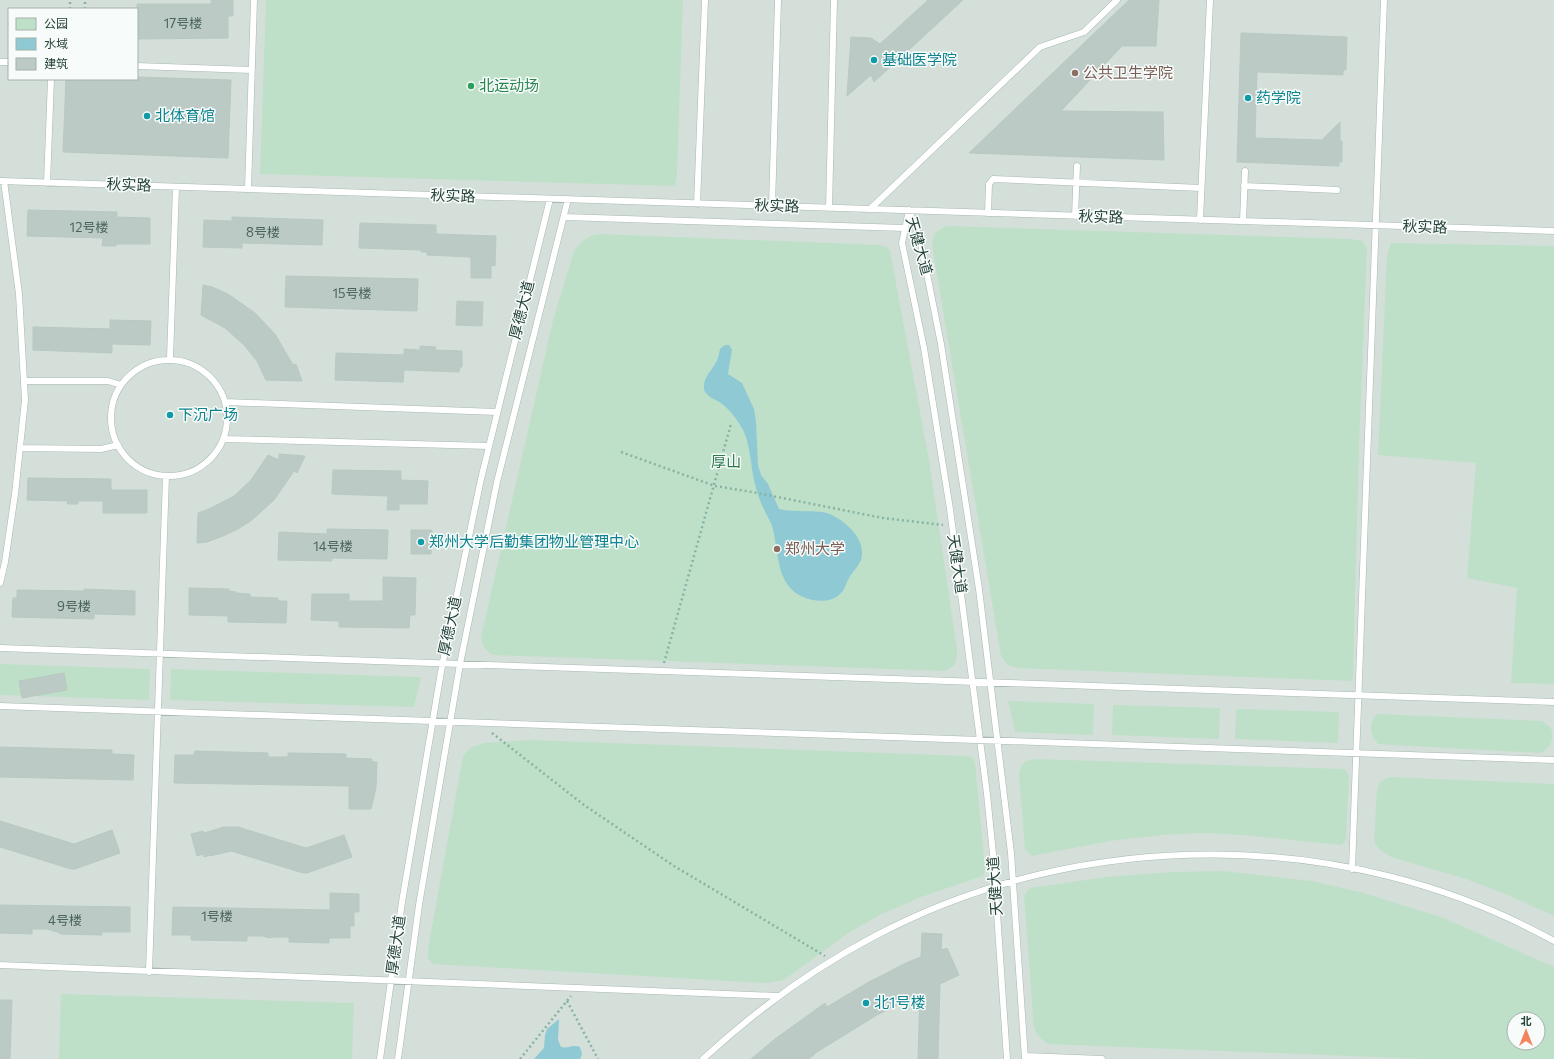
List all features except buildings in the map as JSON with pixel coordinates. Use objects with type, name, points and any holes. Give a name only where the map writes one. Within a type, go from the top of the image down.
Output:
[{"type":"lane","points":[[248,189],[254,0]]},
{"type":"lane","points":[[696,204],[705,0]]},
{"type":"lane","points":[[772,206],[778,0]]},
{"type":"lane","points":[[829,208],[834,0]]},
{"type":"lane","points":[[870,209],[1040,47],[1084,32],[1117,0]]},
{"type":"lane","points":[[1200,220],[1210,0]]},
{"type":"lane","points":[[1352,869],[1384,0]]},
{"type":"lane","points":[[138,66],[252,70]]},
{"type":"lane","points":[[47,183],[50,80]]},
{"type":"lane","points":[[1075,216],[1077,166]]},
{"type":"lane","points":[[1243,221],[1245,171]]},
{"type":"lane","points":[[988,213],[989,184],[993,179],[1201,188]]},
{"type":"lane","points":[[0,583],[5,562],[14,502],[25,400],[19,294],[2,181]]},
{"type":"lane","name":"秋实路","points":[[2,181],[1554,231]]},
{"type":"lane","points":[[1244,186],[1337,190]]},
{"type":"lane","points":[[170,358],[176,187]]},
{"type":"lane","name":"厚德大道","points":[[380,1059],[391,981],[442,664],[488,446],[550,199]]},
{"type":"lane","name":"厚德大道","points":[[398,1059],[419,905],[460,664],[498,482],[568,200]]},
{"type":"lane","name":"天健大道","points":[[909,210],[902,243],[924,348],[952,526],[990,817],[1007,1059]]},
{"type":"lane","name":"天健大道","points":[[909,210],[920,240],[941,344],[967,507],[991,682],[1005,792],[1013,882],[1025,1057]]},
{"type":"lane","points":[[564,217],[905,228]]},
{"type":"lane","points":[[170,358],[195,366],[204,371],[219,385],[228,414],[224,439],[216,453],[200,468],[180,476],[166,476],[147,472],[137,467],[129,460],[118,445],[116,442],[116,437],[112,432],[111,421],[114,400],[121,385],[132,373],[141,367],[152,362],[170,358]]},
{"type":"lane","points":[[24,381],[108,381],[121,385]]},
{"type":"lane","points":[[225,402],[497,412]]},
{"type":"lane","points":[[224,439],[488,446]]},
{"type":"lane","points":[[20,448],[101,448],[118,445]]},
{"type":"lane","points":[[149,972],[166,476]]},
{"type":"lane","points":[[0,648],[1554,702]]},
{"type":"lane","points":[[0,706],[1554,760]]},
{"type":"lane","points":[[703,1059],[734,1031],[778,996],[832,960],[877,935],[943,905],[996,887],[1046,873],[1089,865],[1154,857],[1191,855],[1265,857],[1302,860],[1352,869],[1410,883],[1445,894],[1514,921],[1554,941]]},
{"type":"lane","points":[[0,965],[778,996]]},
{"type":"lane","points":[[1025,1057],[1102,1059]]},
{"type":"path","points":[[661,671],[732,424]]},
{"type":"path","points":[[621,452],[715,486],[883,518],[952,526]]},
{"type":"path","points":[[480,722],[584,805],[674,866],[832,960]]},
{"type":"path","points":[[520,1059],[577,988]]},
{"type":"path","points":[[567,1001],[598,1059]]},
{"type":"shaded area","name":"郑州大学","points":[[0,0],[1554,0],[1554,1059],[0,1059]]},
{"type":"green space","name":"北运动场","points":[[266,0],[683,0],[677,172],[675,186],[260,174]]},
{"type":"green space","points":[[948,226],[1351,239],[1362,241],[1367,248],[1352,681],[1017,668],[1008,665],[1001,656],[932,245],[936,232]]},
{"type":"green space","name":"厚山","points":[[600,234],[880,245],[886,247],[890,251],[929,460],[957,649],[956,663],[952,667],[945,671],[492,655],[486,649],[483,645],[481,637],[553,320],[574,251],[582,241],[591,236]]},
{"type":"green space","points":[[1391,243],[1554,246],[1554,684],[1511,683],[1517,588],[1467,578],[1476,463],[1378,455],[1387,255]]},
{"type":"green space","points":[[0,664],[150,669],[149,700],[0,695]]},
{"type":"green space","points":[[171,669],[421,677],[414,707],[170,700]]},
{"type":"green space","points":[[1008,701],[1094,704],[1093,735],[1015,732]]},
{"type":"green space","points":[[1113,705],[1220,708],[1219,739],[1112,735]]},
{"type":"green space","points":[[1236,709],[1339,712],[1338,743],[1235,739]]},
{"type":"green space","points":[[1377,714],[1542,721],[1551,728],[1552,740],[1547,749],[1540,753],[1378,744],[1373,737],[1371,729],[1372,721]]},
{"type":"green space","points":[[529,740],[966,756],[973,758],[975,763],[985,869],[983,876],[921,897],[882,914],[848,933],[784,980],[766,983],[433,964],[428,958],[428,949],[463,756],[470,748],[484,743]]},
{"type":"green space","points":[[1037,759],[1344,769],[1349,776],[1346,840],[1340,845],[1243,835],[1205,833],[1162,835],[1110,841],[1032,856],[1025,850],[1019,776],[1022,765],[1026,761]]},
{"type":"green space","points":[[1389,777],[1554,784],[1554,916],[1510,896],[1466,879],[1391,857],[1379,849],[1374,842],[1377,789],[1380,782]]},
{"type":"green space","points":[[1223,871],[1311,881],[1360,892],[1441,917],[1554,967],[1554,1059],[1424,1059],[1048,1044],[1040,1038],[1034,1029],[1024,896],[1030,888],[1106,877],[1172,872]]},
{"type":"green space","points":[[61,994],[354,1003],[352,1059],[59,1059]]},
{"type":"water","points":[[725,345],[729,345],[732,350],[728,374],[742,383],[754,409],[758,465],[761,475],[768,484],[779,509],[830,514],[843,522],[854,532],[861,546],[861,560],[850,576],[843,591],[832,599],[817,601],[807,599],[794,591],[787,584],[780,566],[772,526],[761,503],[753,477],[744,431],[730,411],[720,402],[708,395],[704,390],[705,379],[717,361],[720,349]]},
{"type":"water","points":[[559,1019],[558,1040],[561,1047],[580,1047],[582,1054],[580,1059],[534,1059],[544,1048],[547,1029]]},
{"type":"place","name":"基础医学院","points":[[874,60]]},
{"type":"place","name":"公共卫生学院","points":[[1075,73]]},
{"type":"place","name":"北运动场","points":[[471,86]]},
{"type":"place","name":"药学院","points":[[1248,98]]},
{"type":"place","name":"北体育馆","points":[[147,116]]},
{"type":"place","name":"下沉广场","points":[[170,415]]},
{"type":"place","name":"郑州大学后勤集团物业管理中心","points":[[421,542]]},
{"type":"place","name":"郑州大学","points":[[777,549]]},
{"type":"place","name":"北1号楼","points":[[866,1003]]}]
